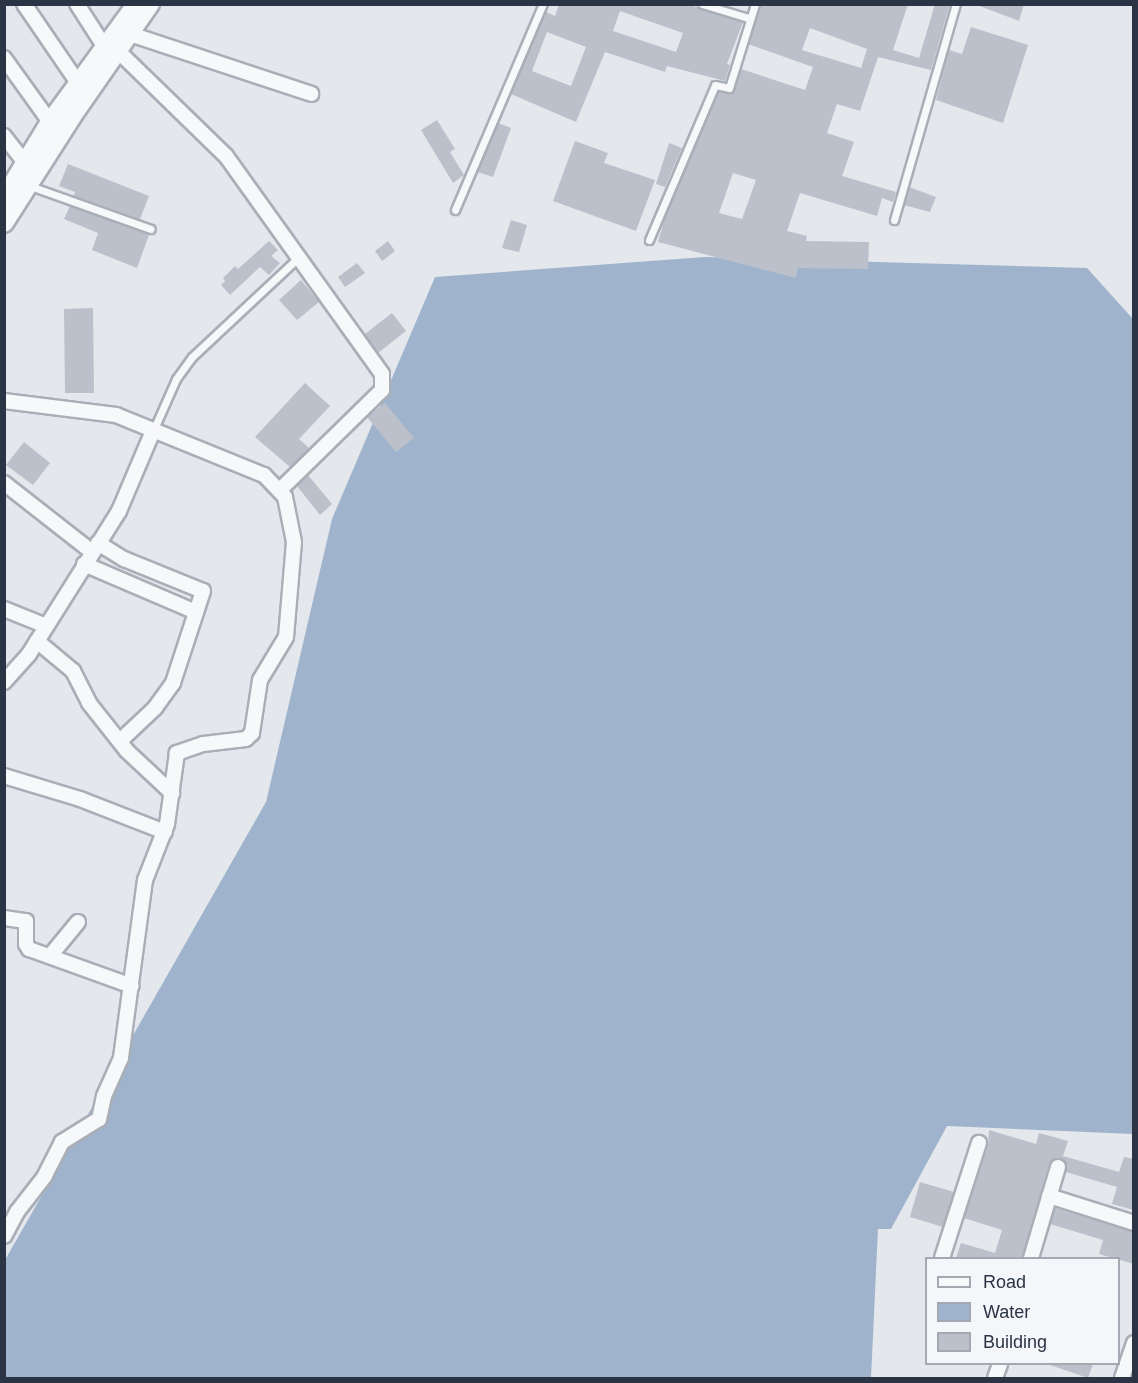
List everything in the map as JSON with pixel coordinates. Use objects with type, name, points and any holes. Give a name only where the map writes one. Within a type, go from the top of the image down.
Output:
[{"type":"street","points":[[24,4],[78,83]]},
{"type":"street","points":[[77,4],[112,49],[226,156],[379,369],[384,385],[280,490]]},
{"type":"street","points":[[6,216],[30,186],[112,49],[136,4]]},
{"type":"street","points":[[4,198],[50,122],[78,83],[130,34],[150,4]]},
{"type":"street","points":[[130,34],[311,94]]},
{"type":"street","points":[[4,58],[50,122]]},
{"type":"street","points":[[4,136],[25,163]]},
{"type":"street","points":[[4,401],[93,410],[264,475],[280,490],[290,512],[294,542],[286,637],[260,681],[252,733],[246,739],[181,749],[176,757],[165,832],[147,870],[121,1058],[104,1096],[99,1119],[62,1142],[45,1176],[17,1212],[4,1236]]},
{"type":"street","points":[[4,682],[37,641],[125,502],[153,431]]},
{"type":"street","points":[[4,483],[91,553],[196,612]]},
{"type":"street","points":[[91,553],[133,563],[200,587],[203,594],[173,683],[155,708],[120,741]]},
{"type":"street","points":[[4,609],[46,626]]},
{"type":"street","points":[[37,641],[73,671],[89,703],[120,741],[172,793]]},
{"type":"street","points":[[4,776],[80,799],[165,832]]},
{"type":"street","points":[[4,918],[26,921],[27,947],[132,986]]},
{"type":"street","points":[[50,956],[78,922]]},
{"type":"street","points":[[942,1257],[979,1143]]},
{"type":"street","points":[[1031,1257],[1058,1167]]},
{"type":"street","points":[[1049,1196],[1134,1223]]},
{"type":"street","points":[[1122,1378],[1123,1360],[1134,1343]]},
{"type":"lane","points":[[455,210],[543,4]]},
{"type":"lane","points":[[702,4],[748,18]]},
{"type":"lane","points":[[649,240],[715,85],[729,88],[754,4]]},
{"type":"lane","points":[[894,220],[956,4]]},
{"type":"lane","points":[[30,186],[151,229]]},
{"type":"lane","points":[[153,431],[176,379],[192,357],[298,258]]},
{"type":"water","points":[[705,257],[1087,268],[1133,319],[1133,1134],[947,1126],[891,1229],[878,1229],[871,1378],[5,1378],[5,1260],[266,802],[332,519],[435,277]]},
{"type":"building","points":[[559,4],[687,4],[743,22],[727,64],[730,65],[725,81],[667,66],[665,72],[605,52],[576,122],[511,94],[546,12],[555,16]],"holes":[[[620,11],[683,33],[676,52],[613,31]],[[547,32],[586,47],[571,86],[532,71]]]},
{"type":"building","points":[[760,4],[908,4],[893,50],[919,58],[935,4],[950,4],[931,70],[878,57],[860,111],[837,104],[827,133],[854,142],[842,176],[896,192],[893,202],[882,198],[877,216],[800,193],[787,231],[807,236],[806,241],[869,242],[868,269],[798,268],[796,278],[658,242],[665,217],[718,91],[733,92],[741,69],[805,90],[813,67],[748,44]],"holes":[[[810,28],[867,49],[861,68],[802,50]],[[733,173],[756,180],[742,219],[719,213]]]},
{"type":"building","points":[[974,4],[1024,4],[1019,21]]},
{"type":"building","points":[[971,27],[1028,45],[1003,123],[936,100],[949,50],[962,54]]},
{"type":"building","points":[[437,120],[455,149],[450,152],[464,175],[453,183],[421,130]]},
{"type":"building","points":[[498,123],[511,128],[493,177],[478,172]]},
{"type":"building","points":[[575,141],[608,153],[604,163],[655,180],[636,231],[553,201]]},
{"type":"building","points":[[669,143],[682,148],[665,187],[656,184]]},
{"type":"building","points":[[68,164],[149,196],[140,219],[74,196],[75,192],[59,186]]},
{"type":"building","points":[[909,187],[936,197],[930,212],[904,205]]},
{"type":"building","points":[[70,206],[149,235],[137,268],[92,250],[98,233],[64,219]]},
{"type":"building","points":[[511,220],[527,225],[519,252],[502,248]]},
{"type":"building","points":[[269,241],[278,250],[271,256],[280,263],[269,275],[260,267],[230,295],[221,285],[225,281],[223,278],[235,266],[238,269]]},
{"type":"building","points":[[388,241],[395,251],[382,261],[375,251]]},
{"type":"building","points":[[357,263],[365,273],[345,287],[338,277]]},
{"type":"building","points":[[301,280],[319,302],[297,320],[279,300]]},
{"type":"building","points":[[93,308],[94,393],[65,393],[64,309]]},
{"type":"building","points":[[392,313],[406,331],[378,353],[365,334]]},
{"type":"building","points":[[305,383],[330,406],[299,439],[309,448],[290,467],[255,437]]},
{"type":"building","points":[[385,403],[414,438],[396,452],[367,417]]},
{"type":"building","points":[[24,442],[50,463],[33,485],[6,465]]},
{"type":"building","points":[[308,475],[332,504],[320,515],[297,486]]},
{"type":"building","points":[[989,1130],[1036,1144],[1039,1133],[1068,1141],[1063,1156],[1119,1172],[1124,1157],[1134,1159],[1134,1210],[1112,1204],[1117,1187],[1066,1172],[1065,1161],[1055,1158],[1049,1164],[1022,1257],[956,1257],[961,1243],[995,1253],[1002,1230],[964,1218],[988,1146]]},
{"type":"building","points":[[920,1182],[954,1192],[943,1227],[910,1217]]},
{"type":"building","points":[[1055,1208],[1134,1232],[1134,1264],[1120,1260],[1120,1257],[1099,1254],[1103,1240],[1050,1224]]},
{"type":"building","points":[[1050,1365],[1093,1365],[1088,1378]]}]
